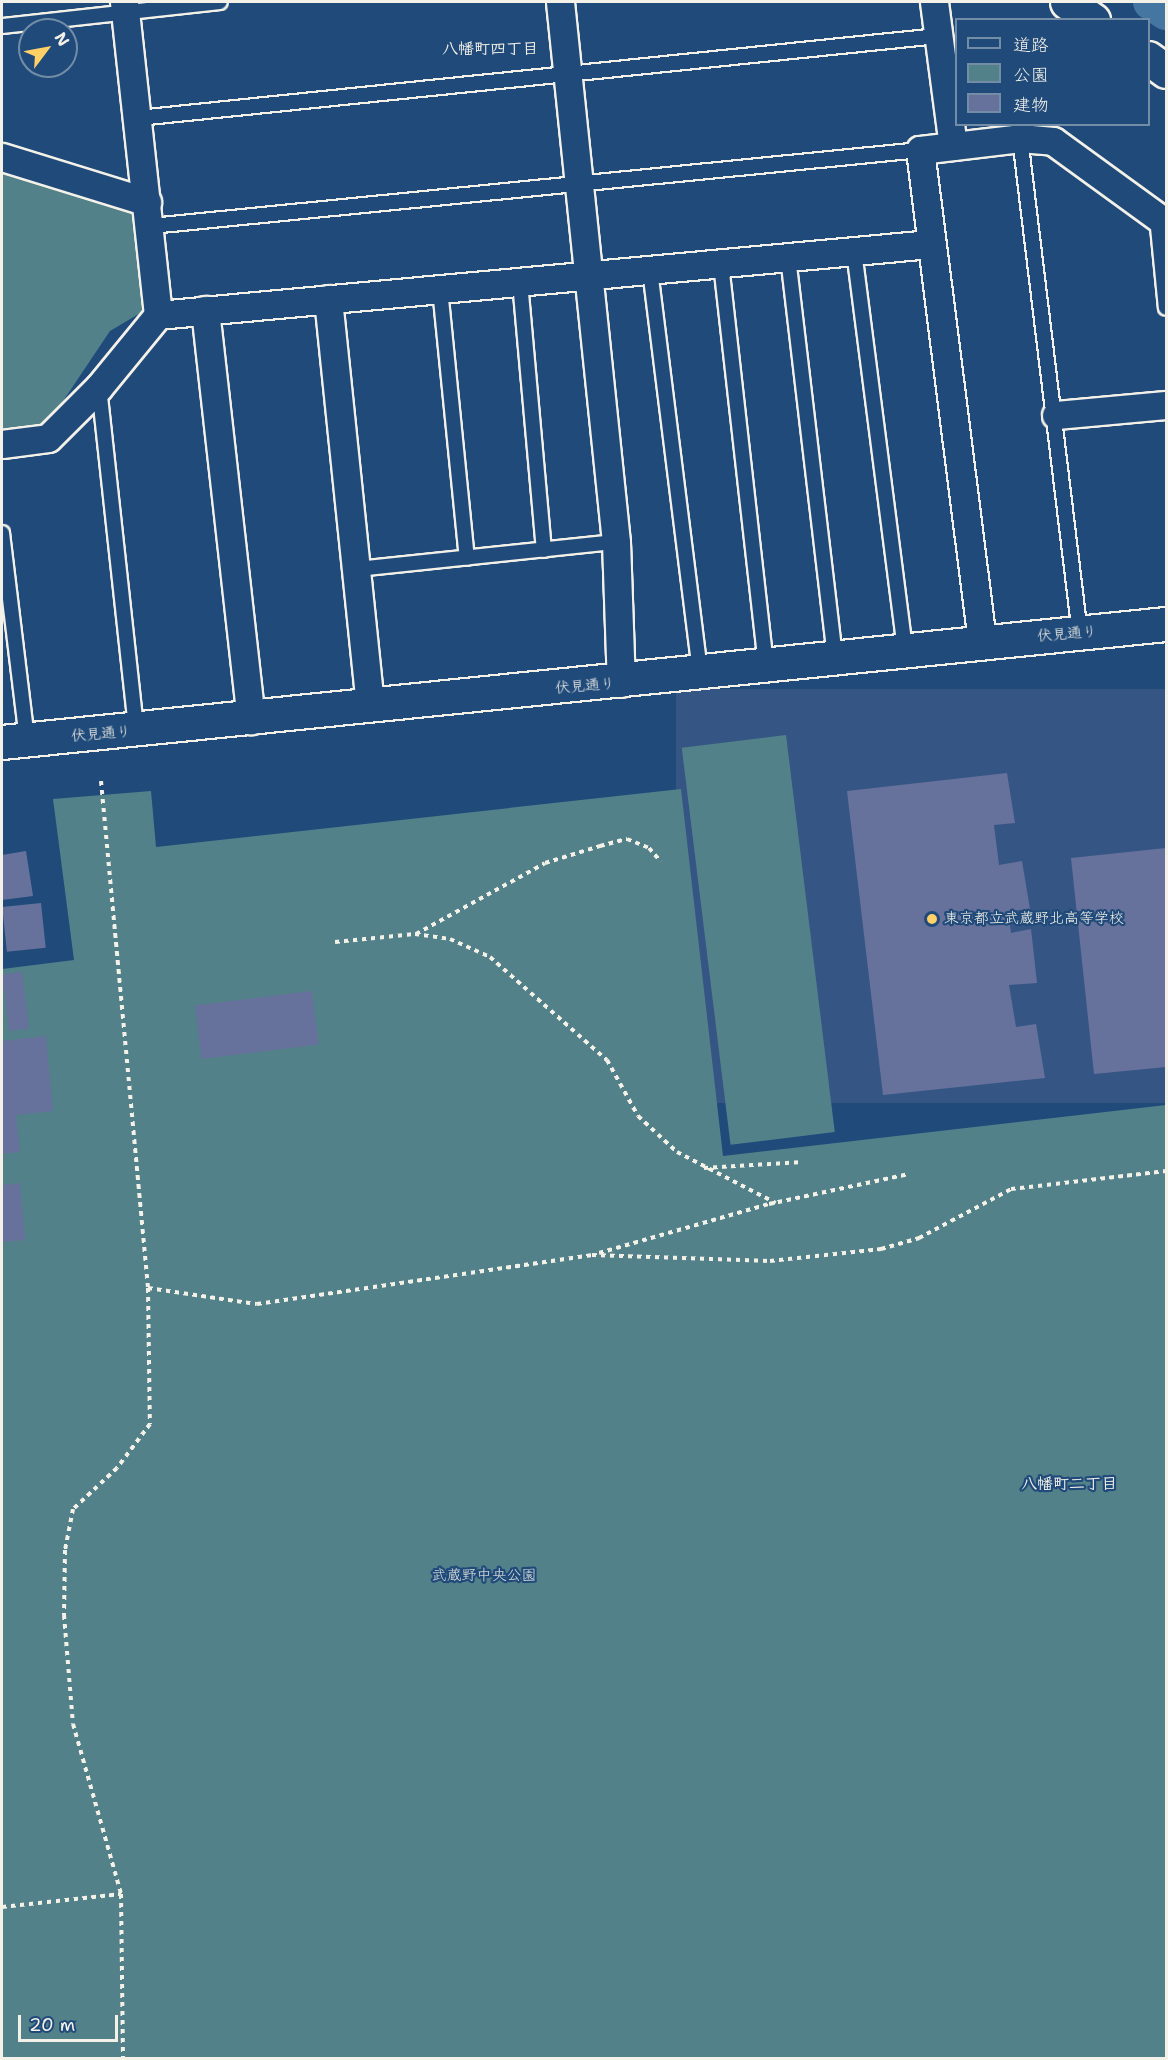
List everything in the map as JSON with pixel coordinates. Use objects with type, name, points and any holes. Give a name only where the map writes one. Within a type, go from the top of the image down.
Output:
[{"type":"street","points":[[560,2],[616,542],[621,682]]},
{"type":"street","points":[[933,2],[953,146]]},
{"type":"street","points":[[1067,2],[1090,18]]},
{"type":"street","points":[[2,444],[48,438],[99,387],[158,315],[125,6]]},
{"type":"street","points":[[1150,59],[1167,71]]},
{"type":"street","points":[[982,641],[920,150],[1020,138],[1053,141],[1162,220]]},
{"type":"street","points":[[2,157],[149,214]]},
{"type":"street","points":[[158,315],[931,244]]},
{"type":"street","points":[[328,299],[370,707]]},
{"type":"street","points":[[205,310],[251,720]]},
{"type":"street","points":[[1056,415],[1167,405]]},
{"type":"street","name":"伏見通り","points":[[14,742],[700,674],[905,648],[1167,624]]},
{"type":"lane","points":[[2,26],[125,6],[220,2]]},
{"type":"lane","points":[[138,118],[938,36]]},
{"type":"lane","points":[[1020,138],[1056,415],[1080,633]]},
{"type":"lane","points":[[149,214],[579,184],[920,150]]},
{"type":"lane","points":[[1162,220],[1167,308]]},
{"type":"lane","points":[[854,251],[905,648]]},
{"type":"lane","points":[[788,257],[835,657]]},
{"type":"lane","points":[[721,264],[766,666]]},
{"type":"lane","points":[[650,270],[700,674]]},
{"type":"lane","points":[[520,282],[544,550]]},
{"type":"lane","points":[[440,289],[467,558]]},
{"type":"lane","points":[[99,387],[136,730]]},
{"type":"lane","points":[[2,533],[14,742]]},
{"type":"lane","points":[[357,569],[616,542]]},
{"type":"path","points":[[101,781],[148,1288],[150,1424],[117,1468],[73,1509],[65,1550],[73,1724],[121,1894],[118,1995],[123,2058]]},
{"type":"path","points":[[416,934],[545,863],[600,846],[627,840],[649,848],[661,862]]},
{"type":"path","points":[[335,942],[416,934],[450,939],[490,957],[607,1060],[638,1116],[703,1168],[776,1203]]},
{"type":"path","points":[[703,1168],[803,1162]]},
{"type":"path","points":[[592,1255],[770,1261],[881,1249],[919,1238],[1011,1189],[1167,1172]]},
{"type":"path","points":[[148,1288],[257,1304],[592,1255],[776,1203],[909,1174]]},
{"type":"path","points":[[2,1907],[121,1894]]},
{"type":"shaded area","name":"東京都立武蔵野北高等学校","points":[[676,689],[1166,689],[1166,1103],[676,1103]]},
{"type":"green space","points":[[2,165],[138,207],[147,309],[110,331],[43,431],[2,437]]},
{"type":"green space","points":[[786,735],[835,1132],[731,1145],[682,748]]},
{"type":"green space","name":"武蔵野中央公園","points":[[681,789],[723,1156],[1166,1105],[1166,2058],[2,2058],[2,969],[74,960],[53,799],[151,791],[156,847]]},
{"type":"building","points":[[1007,773],[1015,823],[994,825],[999,865],[1022,861],[1030,909],[1008,911],[1011,933],[1031,929],[1037,983],[1009,985],[1016,1027],[1036,1024],[1045,1078],[883,1095],[847,791]]},
{"type":"building","points":[[1166,848],[1166,1067],[1094,1074],[1071,858]]},
{"type":"building","points":[[26,851],[33,896],[2,900],[2,855]]},
{"type":"building","points":[[41,903],[46,948],[7,952],[2,907]]},
{"type":"building","points":[[22,972],[29,1029],[9,1031],[2,974]]},
{"type":"building","points":[[312,991],[319,1045],[201,1059],[195,1005]]},
{"type":"building","points":[[46,1036],[53,1111],[16,1115],[20,1152],[2,1154],[2,1041]]},
{"type":"building","points":[[20,1183],[25,1240],[2,1242],[2,1185]]},
{"type":"waterway","points":[[1151,2],[1166,12]]},
{"type":"place","name":"東京都立武蔵野北高等学校","points":[[932,919]]},
{"type":"district","name":"八幡町四丁目","points":[[490,49]]},
{"type":"district","name":"八幡町二丁目","points":[[1069,1484]]}]
